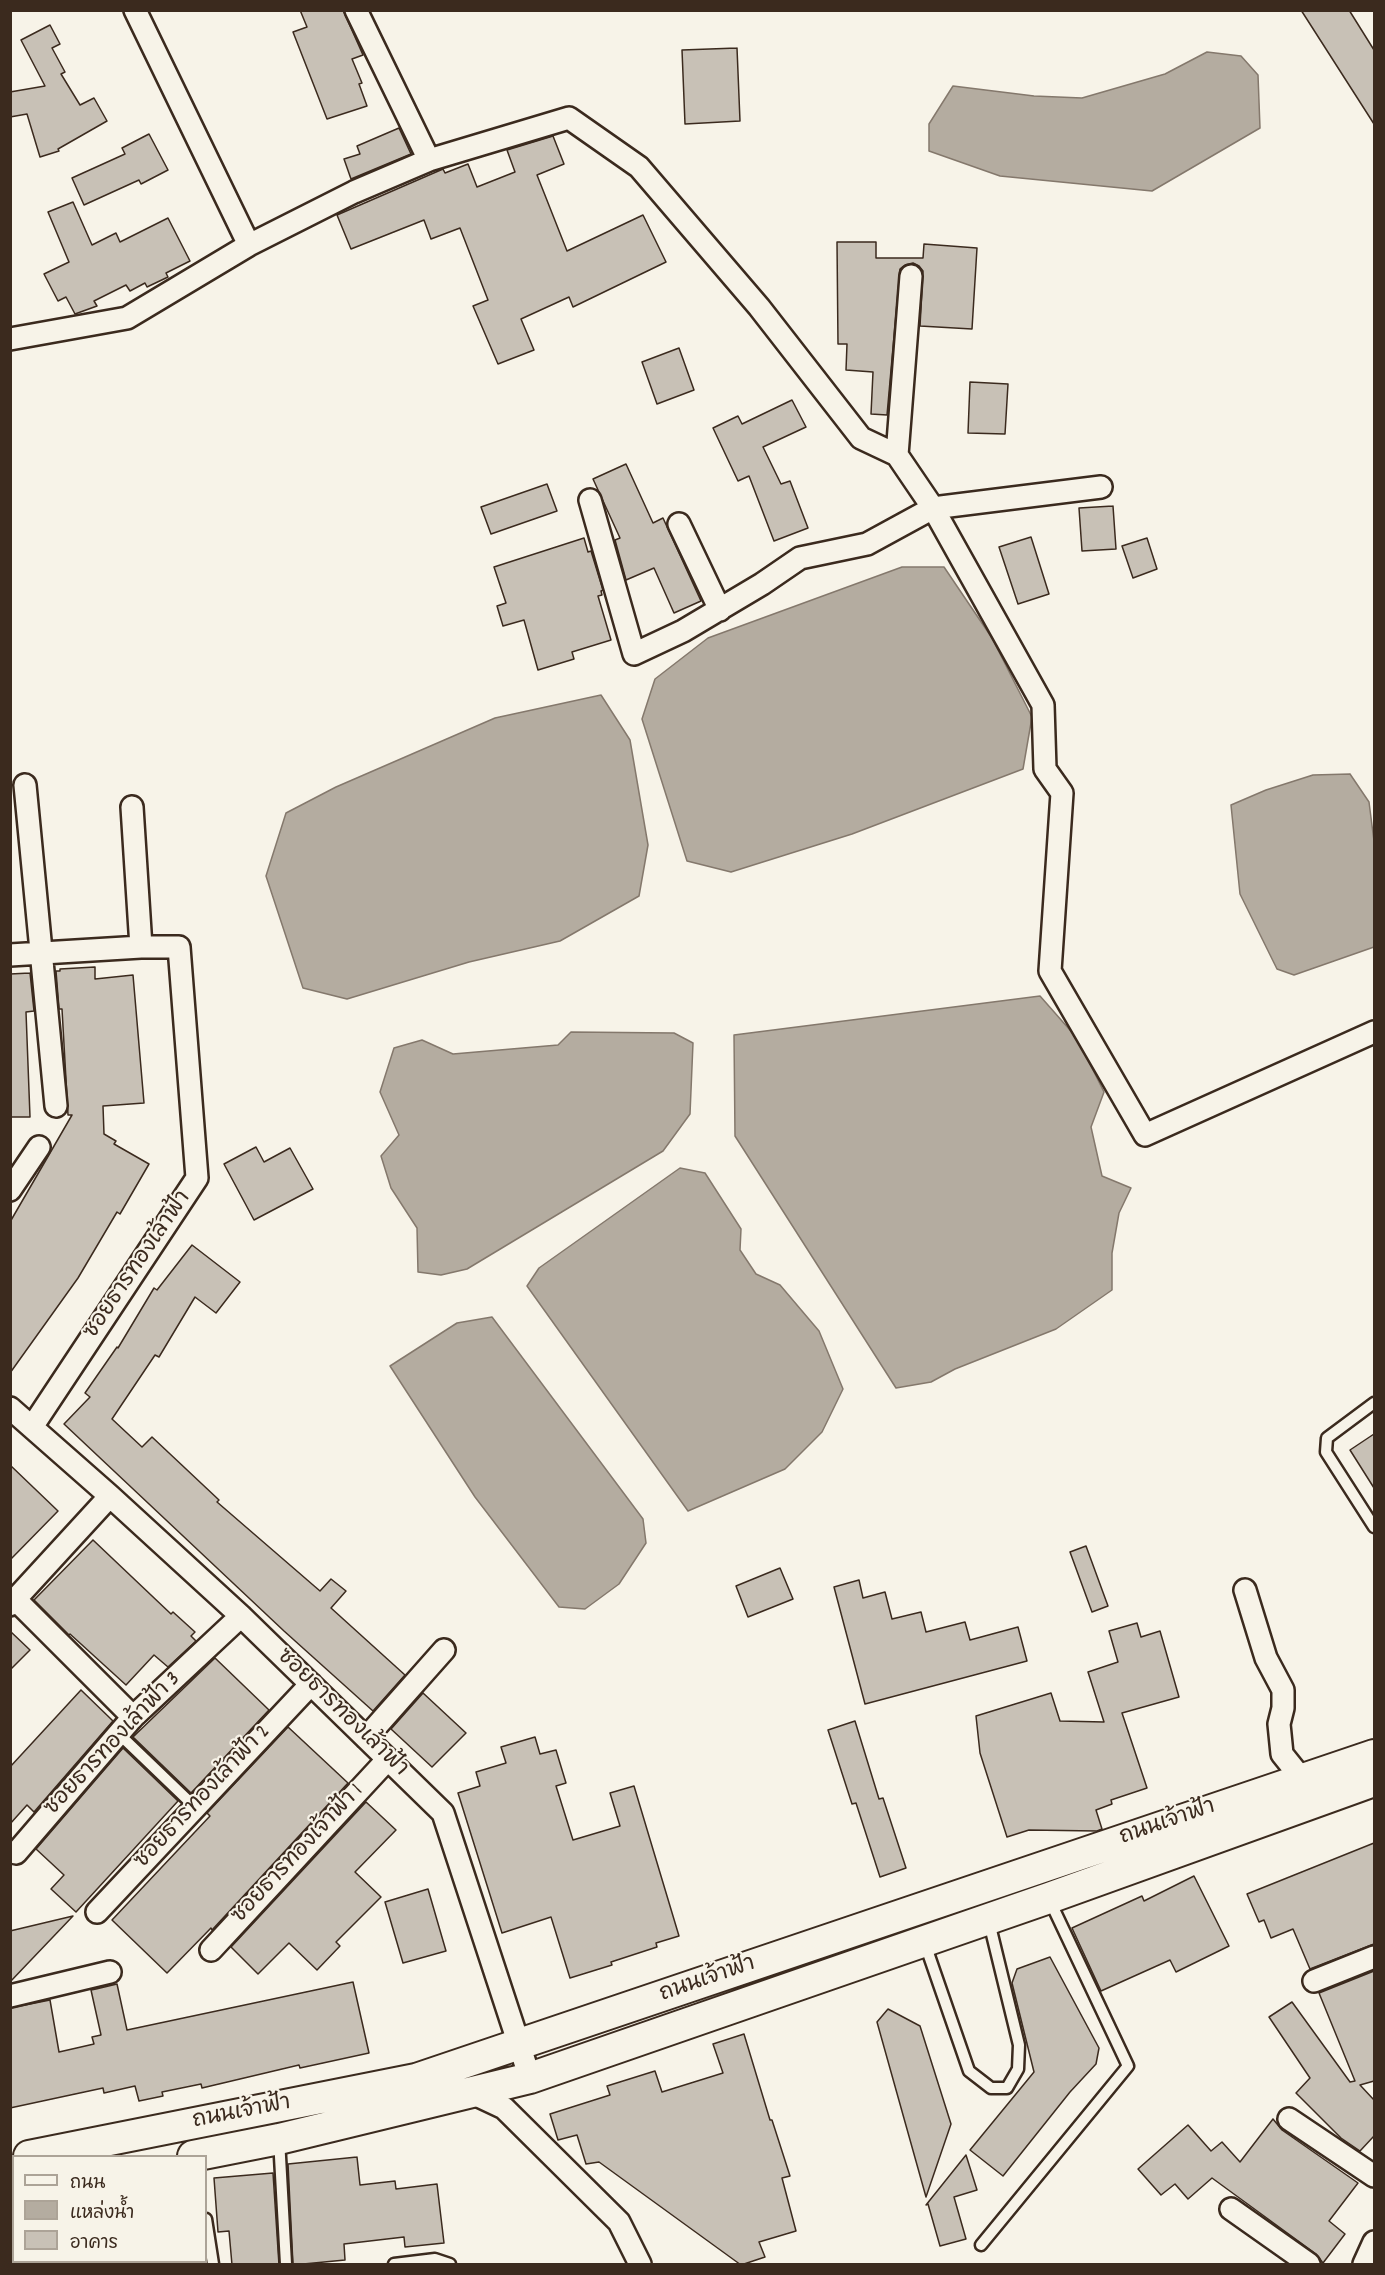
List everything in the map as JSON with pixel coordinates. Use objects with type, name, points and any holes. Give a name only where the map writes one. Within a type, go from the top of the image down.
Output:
[{"type":"main road","name":"ถนนเจ้าฟ้า","points":[[39,2155],[416,2079],[1374,1755]]},
{"type":"main road","name":"ถนนเจ้าฟ้า","points":[[200,2155],[279,2139],[530,2078],[1049,1898],[1374,1781]]},
{"type":"street","points":[[135,10],[249,245]]},
{"type":"street","points":[[356,10],[429,160]]},
{"type":"street","points":[[10,339],[127,318],[249,245],[354,192],[429,160],[569,117],[639,167],[759,307],[861,438],[897,455],[933,507],[1043,705],[1046,769],[1062,793],[1050,971],[1145,1135],[1374,1032]]},
{"type":"street","points":[[897,455],[911,276]]},
{"type":"street","points":[[590,500],[634,654],[683,631],[720,610],[800,558],[867,544],[933,507],[1101,487]]},
{"type":"street","points":[[679,524],[720,610]]},
{"type":"street","points":[[25,785],[56,1106]]},
{"type":"street","points":[[10,955],[141,947],[132,807]]},
{"type":"street","name":"ซอยธารทองเล้าฟ้า","points":[[32,1426],[197,1178],[179,947],[141,947]]},
{"type":"street","points":[[10,1190],[39,1148]]},
{"type":"street","name":"ซอยธารทองเล้าฟ้า","points":[[10,1408],[241,1616],[442,1813],[530,2078]]},
{"type":"street","points":[[110,1496],[13,1603],[133,1717]]},
{"type":"street","points":[[1245,1590],[1266,1658],[1283,1690],[1279,1724],[1282,1754],[1302,1779]]},
{"type":"street","name":"ซอยธารทองเล้าฟ้า 3","points":[[16,1853],[133,1717],[241,1616]]},
{"type":"street","points":[[366,1738],[444,1650]]},
{"type":"street","name":"ซอยธารทองเล้าฟ้า 2","points":[[97,1912],[311,1684]]},
{"type":"street","name":"ซอยธารทองเจ้าฟ้า 1","points":[[211,1950],[388,1759]]},
{"type":"street","points":[[1314,1981],[1374,1958]]},
{"type":"street","points":[[10,1996],[110,1972]]},
{"type":"street","points":[[470,2092],[504,2108],[619,2222],[640,2265]]},
{"type":"street","points":[[1289,2119],[1374,2176]]},
{"type":"street","points":[[1231,2209],[1309,2265]]},
{"type":"street","points":[[1364,2265],[1374,2242]]},
{"type":"lane","points":[[1374,1403],[1327,1438],[1326,1452],[1374,1527]]},
{"type":"lane","points":[[119,1734],[195,1807]]},
{"type":"lane","points":[[981,2245],[1128,2066],[1049,1898]]},
{"type":"lane","points":[[924,1941],[969,2071],[991,2088],[1007,2088],[1018,2069],[1019,2045],[988,1919]]},
{"type":"lane","points":[[279,2139],[285,2265]]},
{"type":"lane","points":[[207,2226],[213,2265]]},
{"type":"lane","points":[[394,2265],[435,2259],[450,2265]]},
{"type":"water","points":[[1207,52],[1241,56],[1258,75],[1260,128],[1152,191],[1000,176],[929,151],[929,124],[953,86],[1034,96],[1082,98],[1165,74]]},
{"type":"water","points":[[902,567],[944,567],[992,638],[1032,717],[1023,769],[852,834],[731,872],[687,861],[642,719],[655,679],[708,638]]},
{"type":"water","points":[[601,695],[630,740],[648,845],[639,896],[560,941],[469,962],[347,999],[303,988],[266,876],[286,813],[336,787],[495,718]]},
{"type":"water","points":[[1350,774],[1369,802],[1374,841],[1374,947],[1294,975],[1277,969],[1240,894],[1231,805],[1266,790],[1313,775]]},
{"type":"water","points":[[1040,996],[1077,1038],[1104,1092],[1091,1127],[1102,1176],[1131,1188],[1119,1213],[1112,1253],[1112,1290],[1056,1329],[955,1369],[931,1382],[896,1388],[735,1136],[734,1035]]},
{"type":"water","points":[[571,1032],[674,1033],[693,1043],[690,1114],[663,1151],[467,1269],[441,1275],[418,1272],[417,1228],[391,1188],[381,1156],[399,1135],[380,1092],[394,1048],[422,1040],[453,1054],[558,1045]]},
{"type":"water","points":[[680,1168],[705,1173],[741,1229],[740,1250],[756,1274],[780,1285],[819,1331],[843,1389],[822,1432],[785,1469],[688,1511],[527,1286],[539,1268]]},
{"type":"water","points":[[492,1317],[643,1519],[646,1543],[619,1584],[585,1609],[559,1607],[475,1497],[390,1366],[457,1323]]},
{"type":"building","points":[[300,10],[343,10],[363,55],[352,59],[362,83],[359,84],[367,106],[327,119],[293,32],[307,27]]},
{"type":"building","points":[[1301,10],[1349,10],[1374,50],[1374,124]]},
{"type":"building","points":[[50,25],[60,44],[52,48],[65,72],[61,74],[80,105],[94,98],[107,121],[58,149],[59,151],[40,157],[27,114],[10,117],[10,92],[45,86],[21,40]]},
{"type":"building","points":[[737,48],[740,121],[685,124],[682,50]]},
{"type":"building","points":[[399,128],[411,154],[351,179],[344,159],[360,154],[357,146]]},
{"type":"building","points":[[149,134],[168,170],[141,184],[139,180],[84,205],[72,178],[125,154],[122,148]]},
{"type":"building","points":[[553,136],[564,164],[537,175],[567,251],[643,215],[666,262],[573,307],[569,297],[521,319],[534,350],[498,364],[473,306],[488,300],[460,228],[431,239],[424,220],[351,249],[337,215],[443,169],[445,173],[468,164],[477,187],[515,172],[507,150]]},
{"type":"building","points":[[73,202],[92,245],[116,233],[120,242],[168,218],[190,261],[166,273],[168,277],[147,287],[145,283],[130,291],[126,285],[94,301],[97,306],[75,314],[66,297],[58,301],[44,274],[69,262],[48,212]]},
{"type":"building","points":[[837,242],[876,242],[876,258],[923,258],[924,244],[977,248],[972,329],[920,326],[923,271],[913,263],[900,269],[887,415],[871,414],[873,372],[846,370],[847,344],[838,344]]},
{"type":"building","points":[[679,348],[694,390],[657,404],[642,362]]},
{"type":"building","points":[[970,382],[1008,384],[1005,434],[968,433]]},
{"type":"building","points":[[792,400],[806,427],[763,447],[781,484],[790,481],[808,528],[774,541],[749,476],[738,481],[713,428],[738,416],[742,424]]},
{"type":"building","points":[[626,464],[653,523],[663,518],[701,601],[674,613],[654,568],[626,580],[615,540],[620,538],[593,479]]},
{"type":"building","points":[[547,484],[557,511],[491,534],[481,507]]},
{"type":"building","points":[[1113,506],[1116,549],[1082,551],[1079,508]]},
{"type":"building","points":[[1031,537],[1049,594],[1018,604],[999,547]]},
{"type":"building","points":[[584,538],[588,552],[591,551],[603,590],[602,595],[598,596],[611,640],[572,652],[574,659],[538,670],[524,620],[503,626],[497,606],[506,603],[494,567]]},
{"type":"building","points":[[1147,538],[1157,569],[1133,578],[1122,546]]},
{"type":"building","points":[[95,967],[95,979],[133,975],[144,1103],[103,1106],[104,1134],[116,1141],[114,1144],[149,1164],[120,1214],[117,1212],[78,1278],[10,1373],[10,1222],[72,1115],[68,1115],[62,1009],[59,1009],[56,971]]},
{"type":"building","points":[[30,973],[34,1011],[26,1012],[30,1117],[10,1117],[10,974]]},
{"type":"building","points":[[256,1147],[264,1162],[290,1148],[313,1189],[254,1220],[224,1164]]},
{"type":"building","points":[[192,1245],[240,1282],[216,1313],[195,1297],[159,1357],[155,1355],[112,1419],[142,1447],[152,1437],[219,1500],[217,1502],[320,1591],[331,1579],[346,1591],[331,1608],[405,1675],[373,1711],[284,1631],[64,1424],[90,1397],[85,1393],[118,1348],[154,1288],[157,1290]]},
{"type":"building","points":[[1374,1434],[1374,1488],[1350,1450]]},
{"type":"building","points":[[10,1465],[58,1511],[10,1560]]},
{"type":"building","points":[[93,1540],[171,1614],[173,1612],[195,1632],[191,1636],[196,1641],[168,1667],[154,1655],[126,1685],[69,1635],[34,1600]]},
{"type":"building","points":[[1086,1546],[1108,1606],[1092,1612],[1070,1552]]},
{"type":"building","points":[[780,1568],[793,1599],[748,1617],[736,1586]]},
{"type":"building","points":[[859,1580],[863,1598],[885,1592],[892,1619],[921,1612],[926,1632],[965,1622],[970,1640],[1018,1627],[1027,1661],[865,1704],[834,1587]]},
{"type":"building","points":[[1137,1623],[1141,1637],[1160,1631],[1179,1697],[1122,1713],[1147,1788],[1111,1800],[1112,1804],[1096,1810],[1102,1829],[1097,1831],[1029,1830],[1007,1837],[980,1753],[976,1716],[1051,1693],[1060,1721],[1104,1722],[1088,1672],[1118,1662],[1109,1631]]},
{"type":"building","points":[[10,1631],[30,1650],[10,1670]]},
{"type":"building","points":[[215,1658],[269,1710],[191,1793],[133,1737]]},
{"type":"building","points":[[81,1690],[113,1721],[34,1812],[27,1805],[10,1824],[10,1767]]},
{"type":"building","points":[[423,1693],[466,1733],[432,1767],[391,1729]]},
{"type":"building","points":[[855,1721],[879,1799],[883,1798],[906,1868],[880,1877],[856,1803],[852,1804],[828,1730]]},
{"type":"building","points":[[288,1727],[348,1783],[212,1930],[211,1928],[167,1973],[112,1920],[210,1816],[207,1813]]},
{"type":"building","points":[[535,1737],[540,1754],[556,1750],[566,1783],[556,1786],[573,1840],[620,1826],[610,1793],[634,1786],[679,1936],[656,1943],[657,1947],[611,1962],[612,1965],[570,1978],[551,1917],[502,1933],[458,1793],[480,1786],[476,1772],[506,1763],[501,1747]]},
{"type":"building","points":[[123,1748],[178,1801],[76,1912],[51,1889],[64,1875],[36,1849]]},
{"type":"building","points":[[366,1802],[396,1830],[355,1872],[381,1897],[336,1942],[340,1946],[317,1970],[289,1943],[258,1974],[231,1947]]},
{"type":"building","points":[[1374,1843],[1374,1944],[1310,1969],[1293,1929],[1271,1938],[1264,1920],[1259,1922],[1247,1894]]},
{"type":"building","points":[[1194,1876],[1229,1946],[1176,1972],[1170,1960],[1101,1991],[1072,1928],[1142,1896],[1144,1901]]},
{"type":"building","points":[[428,1889],[446,1951],[403,1963],[385,1902]]},
{"type":"building","points":[[73,1916],[10,1982],[10,1931]]},
{"type":"building","points":[[1050,1957],[1099,2048],[1096,2064],[1070,2092],[1003,2176],[970,2150],[1034,2072],[1012,1983],[1017,1969]]},
{"type":"building","points":[[1374,1971],[1374,2081],[1360,2085],[1374,2100],[1374,2136],[1360,2151],[1341,2138],[1296,2093],[1310,2078],[1269,2017],[1292,2002],[1350,2082],[1355,2081],[1319,1993]]},
{"type":"building","points":[[353,1982],[369,2053],[300,2068],[299,2065],[202,2088],[201,2084],[162,2092],[163,2096],[139,2101],[135,2086],[104,2093],[103,2088],[10,2108],[10,2008],[50,2000],[59,2052],[94,2044],[92,2037],[101,2035],[91,1990],[117,1984],[127,2030]]},
{"type":"building","points":[[888,2009],[920,2026],[951,2124],[926,2197],[877,2022]]},
{"type":"building","points":[[744,2034],[790,2176],[782,2178],[796,2231],[759,2242],[765,2257],[741,2265],[599,2162],[586,2164],[577,2135],[558,2140],[550,2114],[610,2095],[607,2086],[655,2071],[662,2092],[723,2073],[713,2044]]},
{"type":"building","points":[[1273,2119],[1282,2130],[1358,2183],[1329,2221],[1345,2234],[1323,2263],[1316,2254],[1212,2178],[1188,2199],[1175,2184],[1161,2195],[1138,2169],[1188,2125],[1211,2151],[1222,2142],[1240,2162]]},
{"type":"building","points":[[966,2155],[977,2190],[954,2197],[966,2239],[940,2246],[928,2204],[926,2205]]},
{"type":"building","points":[[357,2157],[360,2185],[395,2181],[396,2189],[437,2184],[444,2243],[405,2247],[404,2237],[344,2244],[345,2260],[293,2265],[288,2164]]},
{"type":"building","points":[[273,2173],[279,2265],[232,2265],[229,2231],[218,2232],[214,2178]]}]
